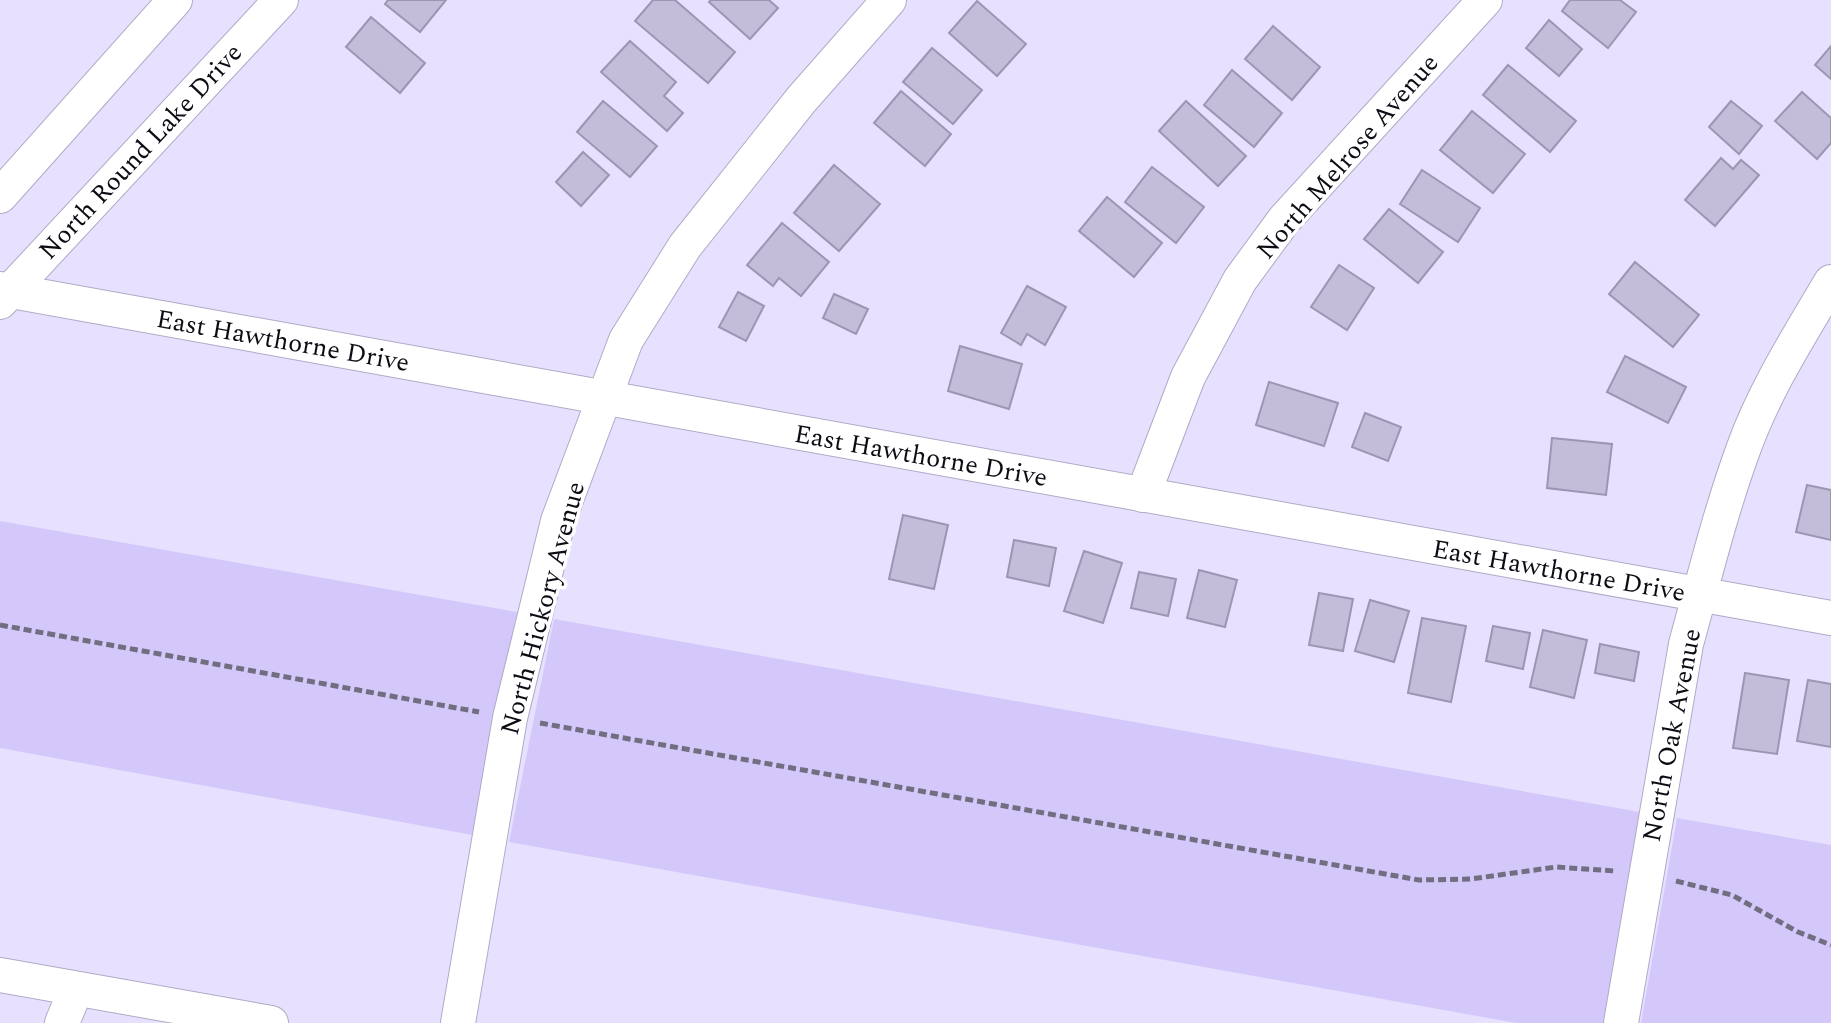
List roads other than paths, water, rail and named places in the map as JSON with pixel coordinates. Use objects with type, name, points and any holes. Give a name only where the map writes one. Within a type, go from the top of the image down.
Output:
[{"type":"street","points":[[0,196],[175,0]]},
{"type":"street","name":"North Round Lake Drive","points":[[4,294],[281,0]]},
{"type":"street","name":"North Hickory Avenue","points":[[458,1023],[510,718],[558,521],[626,340],[685,246],[801,100],[889,0]]},
{"type":"street","name":"North Melrose Avenue","points":[[1143,495],[1188,377],[1240,280],[1284,220],[1485,0]]},
{"type":"street","name":"North Oak Avenue","points":[[1621,1023],[1686,644],[1699,596],[1743,449],[1782,364],[1831,282]]},
{"type":"street","name":"East Hawthorne Drive","points":[[4,294],[1831,618]]},
{"type":"street","points":[[0,975],[271,1023]]},
{"type":"street","points":[[62,1023],[76,989]]}]
